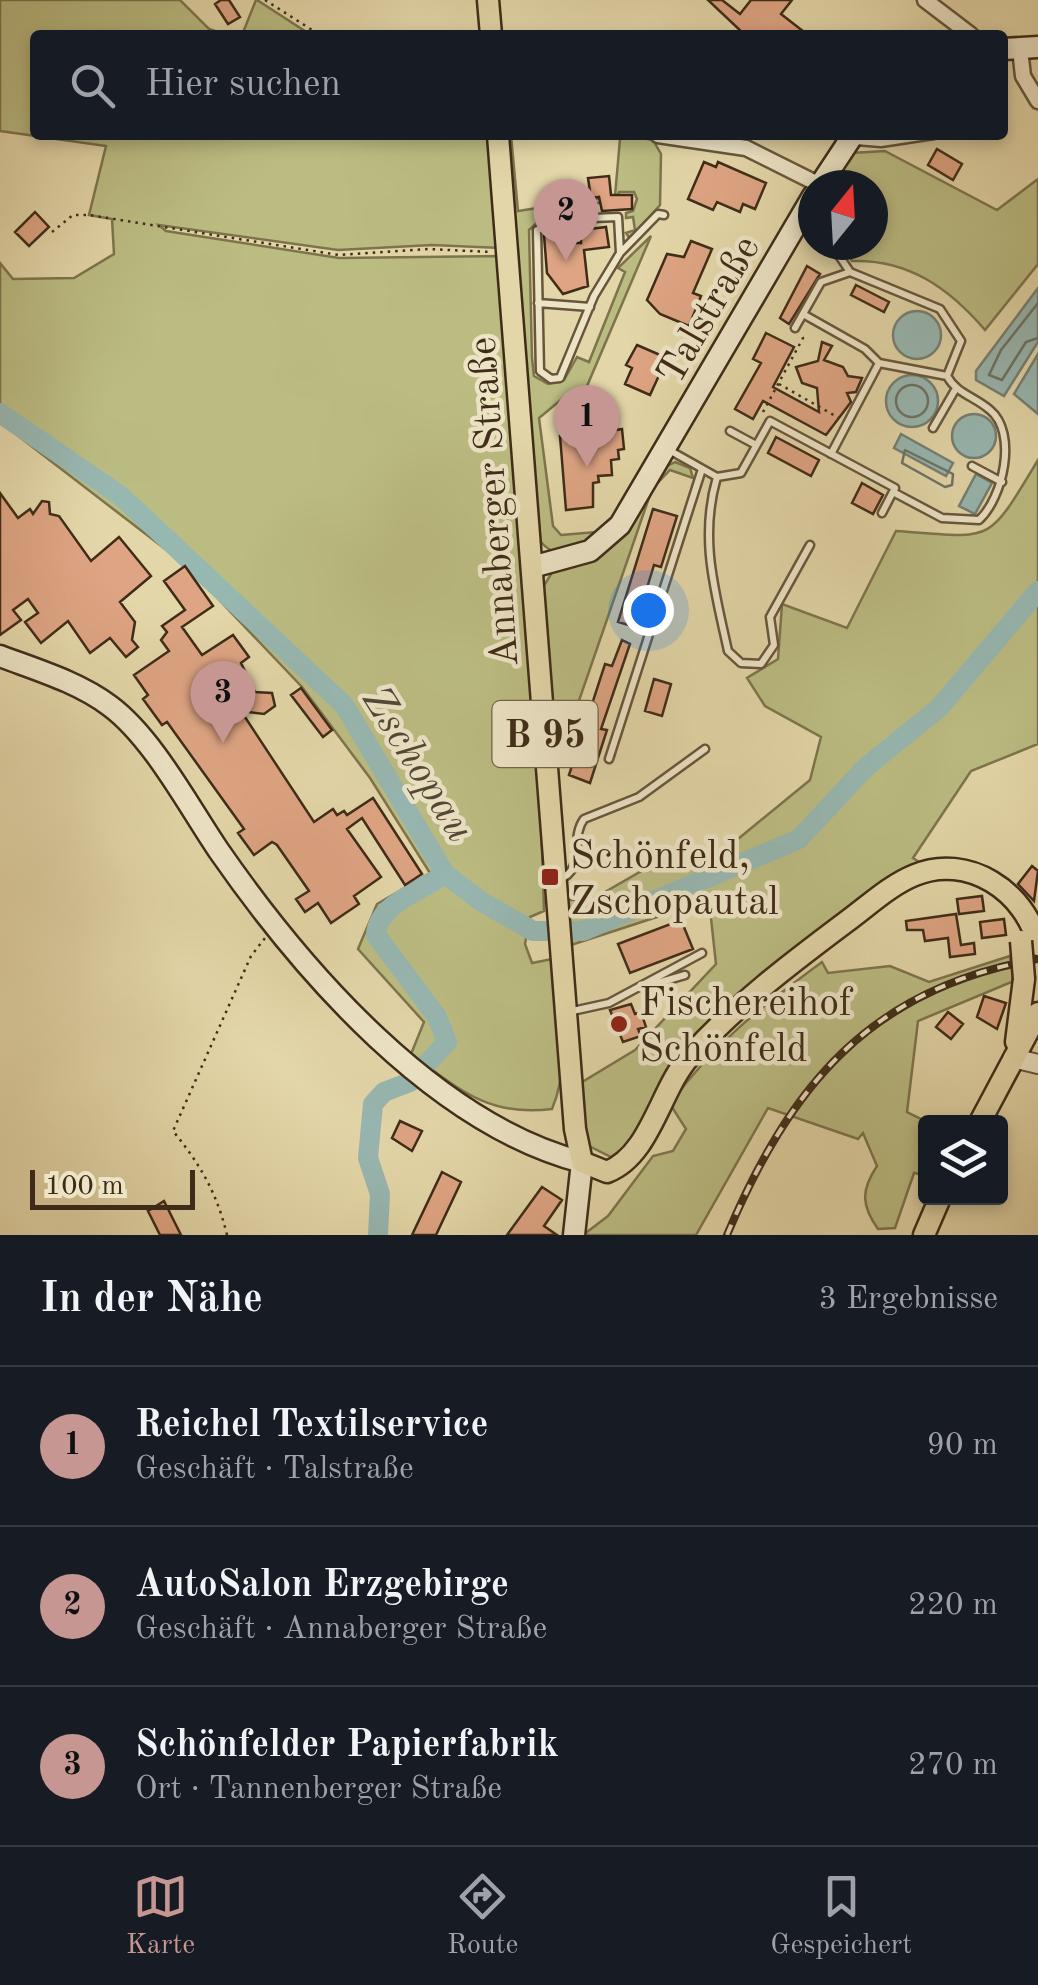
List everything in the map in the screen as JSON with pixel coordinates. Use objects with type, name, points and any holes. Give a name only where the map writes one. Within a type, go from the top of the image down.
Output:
[{"type":"main road","points":[[488,0],[491,30]]},
{"type":"main road","name":"Annaberger Straße","points":[[498,140],[576,1143],[582,1162]]},
{"type":"main road","points":[[830,170],[850,140]]},
{"type":"main road","name":"Talstraße","points":[[532,567],[573,558],[610,536],[667,449],[798,228]]},
{"type":"main road","points":[[0,656],[93,694],[127,721],[276,925],[351,1010],[430,1082],[486,1120],[544,1150],[607,1172],[627,1159],[668,1090],[769,995],[921,886],[952,880],[978,887],[1033,932],[1013,1058]]},
{"type":"main road","points":[[984,1115],[1013,1058],[1028,1040],[1038,1014]]},
{"type":"main road","points":[[574,1235],[582,1162]]},
{"type":"main road","points":[[924,1235],[937,1205]]},
{"type":"street","points":[[926,0],[965,30]]},
{"type":"street","points":[[1020,49],[1023,76],[1038,100]]},
{"type":"street","points":[[692,140],[746,148],[798,174]]},
{"type":"street","points":[[1013,1058],[1038,1064]]},
{"type":"lane","points":[[863,140],[901,140]]},
{"type":"lane","points":[[620,253],[618,217],[568,220],[536,230],[540,372],[551,379],[560,378],[590,306],[620,253],[658,214],[664,215]]},
{"type":"lane","points":[[842,260],[850,272],[940,309],[961,341],[947,376]]},
{"type":"lane","points":[[795,328],[821,282],[850,272]]},
{"type":"lane","points":[[538,303],[590,306]]},
{"type":"lane","points":[[803,314],[864,349],[878,362],[947,376],[955,390],[993,412],[1003,428],[1002,482],[986,514],[965,522],[942,518],[893,492]]},
{"type":"lane","points":[[831,454],[878,362]]},
{"type":"lane","points":[[933,428],[955,390]]},
{"type":"lane","points":[[667,449],[717,477],[741,473],[770,422],[895,488],[882,514]]},
{"type":"lane","points":[[730,430],[756,446]]},
{"type":"lane","points":[[972,466],[1002,482]]},
{"type":"lane","points":[[610,759],[702,469]]},
{"type":"lane","points":[[717,477],[708,508],[706,546],[728,651],[741,663],[761,664],[774,644],[770,616],[810,545]]},
{"type":"lane","points":[[557,891],[575,866],[578,832],[584,818],[639,798],[705,748]]},
{"type":"lane","points":[[566,1012],[597,1008],[702,952]]},
{"type":"lane","points":[[640,988],[685,975]]},
{"type":"path","points":[[265,0],[312,30]]},
{"type":"path","points":[[52,232],[72,216],[89,216],[339,256],[428,249],[508,252]]},
{"type":"path","points":[[762,412],[802,338],[795,328]]},
{"type":"path","points":[[778,384],[839,418]]},
{"type":"path","points":[[808,400],[813,392]]},
{"type":"path","points":[[227,1235],[218,1201],[199,1162],[173,1131],[250,956],[276,925]]},
{"type":"green space","points":[[0,0],[180,0],[212,30],[30,30],[30,135],[0,131]]},
{"type":"green space","points":[[257,0],[303,30],[244,30]]},
{"type":"green space","points":[[64,140],[492,140],[500,248],[432,245],[338,250],[159,225],[166,231],[339,258],[501,256],[545,813],[541,816],[544,911],[530,917],[525,944],[532,963],[552,959],[562,1054],[552,1109],[493,1105],[461,1089],[411,1054],[424,1022],[358,949],[377,904],[430,873],[370,778],[302,687],[186,565],[0,422],[0,263],[13,279],[74,278],[114,254],[112,219],[89,215],[106,146]]},
{"type":"green space","points":[[505,140],[511,140],[518,211],[615,196],[620,140],[653,140],[661,154],[660,205],[630,239],[626,233],[635,230],[633,217],[626,218],[626,213],[633,211],[637,199],[634,192],[619,192],[617,200],[574,207],[567,215],[542,218],[529,230],[534,376],[548,384],[564,380],[577,357],[589,362],[625,272],[618,268],[651,236],[587,386],[575,401],[568,394],[539,418],[553,526],[561,535],[597,532],[583,545],[567,552],[551,550],[537,536]]},
{"type":"green space","points":[[885,151],[997,210],[1038,179],[1038,264],[985,330],[957,301],[926,279],[891,265],[852,261],[888,260],[888,170],[840,170],[851,153]]},
{"type":"green space","points":[[1038,460],[1038,744],[971,771],[913,858],[924,865],[797,949],[728,1003],[664,1079],[630,1143],[611,1157],[587,1145],[579,1084],[635,1050],[716,964],[709,900],[571,945],[566,900],[591,900],[652,865],[727,848],[810,780],[821,737],[765,706],[747,678],[778,659],[782,604],[847,628],[896,531],[953,535],[985,530],[1008,508]]},
{"type":"green space","points":[[675,462],[690,468],[693,478],[670,470],[652,489],[554,773],[543,587],[553,571],[584,560],[660,469]]},
{"type":"green space","points":[[1010,956],[1014,981],[918,1021],[907,1112],[918,1118],[918,1174],[914,1173],[895,1228],[878,1229],[868,1212],[866,1190],[877,1166],[863,1133],[858,1139],[768,1108],[696,1235],[583,1235],[608,1216],[653,1156],[673,1151],[686,1129],[670,1104],[704,1062],[759,1010],[822,962],[828,973],[890,966],[929,982]]},
{"type":"water","points":[[1038,288],[1038,342],[1004,396],[976,380],[976,371]]},
{"type":"water","points":[[917,311],[934,318],[941,335],[934,352],[917,359],[900,352],[893,335],[900,318]]},
{"type":"water","points":[[1038,354],[1038,414],[1014,394]]},
{"type":"water","points":[[912,375],[931,382],[938,401],[931,420],[912,427],[893,420],[886,401],[893,382]]},
{"type":"water","points":[[974,414],[989,421],[996,436],[989,451],[974,458],[959,451],[952,436],[959,421]]},
{"type":"water","points":[[901,434],[953,463],[946,476],[894,448]]},
{"type":"water","points":[[976,474],[992,483],[975,514],[959,506]]},
{"type":"building","points":[[229,0],[240,17],[228,24],[215,4]]},
{"type":"building","points":[[708,0],[722,0],[740,14],[751,0],[792,0],[781,14],[802,30],[740,30]]},
{"type":"building","points":[[937,149],[962,164],[953,180],[928,165]]},
{"type":"building","points":[[704,162],[716,167],[718,162],[766,183],[755,209],[743,204],[740,212],[717,202],[713,210],[688,199]]},
{"type":"building","points":[[609,176],[611,195],[632,195],[632,209],[602,211],[599,197],[591,198],[588,178]]},
{"type":"building","points":[[35,212],[49,227],[29,246],[15,232]]},
{"type":"building","points":[[606,227],[609,247],[584,250],[588,286],[563,294],[547,273],[544,235],[561,234],[562,243],[581,243],[581,230]]},
{"type":"building","points":[[691,241],[712,249],[693,293],[701,296],[689,326],[660,314],[647,300],[667,254],[684,257]]},
{"type":"building","points":[[807,266],[820,274],[789,324],[780,318]]},
{"type":"building","points":[[856,285],[889,302],[884,312],[851,295]]},
{"type":"building","points":[[766,333],[794,347],[773,387],[819,412],[817,388],[802,383],[796,367],[818,361],[822,342],[832,346],[824,360],[843,367],[848,376],[862,378],[856,392],[847,393],[851,402],[826,435],[763,401],[753,419],[735,409],[761,363],[753,359]]},
{"type":"building","points":[[637,345],[667,358],[650,395],[625,384],[632,368],[626,365]]},
{"type":"building","points":[[615,424],[616,430],[622,429],[624,449],[618,450],[619,459],[611,460],[612,475],[598,476],[599,482],[593,483],[593,507],[566,510],[560,436],[590,434],[590,426]]},
{"type":"building","points":[[776,437],[819,460],[811,476],[768,453]]},
{"type":"building","points":[[862,483],[883,495],[873,514],[852,503]]},
{"type":"building","points":[[0,493],[18,518],[30,509],[33,514],[42,501],[49,502],[50,514],[59,516],[91,561],[119,537],[151,576],[120,602],[135,622],[132,640],[138,647],[126,657],[110,638],[90,653],[68,621],[41,643],[25,622],[38,613],[28,599],[13,610],[21,620],[0,635]]},
{"type":"building","points":[[653,509],[677,516],[661,567],[654,565],[635,627],[618,622]]},
{"type":"building","points":[[185,566],[213,606],[182,627],[202,655],[233,635],[249,657],[241,663],[255,692],[272,693],[275,706],[264,714],[241,711],[314,822],[333,809],[337,815],[344,811],[347,815],[373,798],[422,874],[405,885],[362,818],[347,829],[381,877],[354,896],[359,904],[331,923],[318,903],[305,912],[296,899],[309,891],[277,845],[272,842],[254,855],[238,833],[244,829],[167,722],[162,725],[143,699],[148,695],[134,675],[169,651],[161,640],[167,632],[162,626],[185,610],[164,581]]},
{"type":"building","points":[[622,640],[630,644],[601,729],[607,730],[590,783],[569,775],[605,664],[612,666]]},
{"type":"building","points":[[654,679],[671,684],[662,716],[645,711]]},
{"type":"building","points":[[301,688],[332,730],[323,737],[291,695]]},
{"type":"building","points":[[1032,866],[1038,871],[1034,901],[1018,884]]},
{"type":"building","points":[[982,896],[984,911],[959,914],[957,899]]},
{"type":"building","points":[[956,914],[961,945],[974,943],[975,954],[950,957],[948,938],[925,941],[923,930],[907,930],[906,921]]},
{"type":"building","points":[[1004,919],[1006,935],[982,938],[980,922]]},
{"type":"building","points":[[681,920],[693,949],[630,973],[618,944]]},
{"type":"building","points":[[984,996],[1006,1003],[997,1029],[977,1017]]},
{"type":"building","points":[[631,1004],[635,1014],[641,1012],[646,1027],[638,1029],[641,1036],[623,1042],[610,1010]]},
{"type":"building","points":[[948,1012],[963,1024],[951,1039],[936,1027]]},
{"type":"building","points":[[400,1121],[422,1131],[412,1151],[392,1138]]},
{"type":"building","points":[[442,1172],[461,1182],[436,1235],[412,1235]]},
{"type":"building","points":[[542,1187],[562,1200],[544,1226],[557,1235],[507,1235]]},
{"type":"building","points":[[164,1201],[181,1235],[160,1235],[148,1211]]},
{"type":"waterway","name":"Zschopau","points":[[0,413],[121,496],[344,705],[445,874],[482,902],[533,931],[583,931],[799,839],[866,767],[939,708],[1038,591]]},
{"type":"waterway","points":[[378,1235],[380,1194],[368,1158],[373,1104],[384,1092],[410,1082],[447,1042],[437,1017],[376,935],[378,924],[402,899],[445,874]]},
{"type":"railway","points":[[727,1235],[779,1133],[809,1090],[843,1052],[882,1020],[927,993],[979,973],[1038,959]]},
{"type":"place","name":"AutoSalon Erzgebirge","points":[[566,261]]},
{"type":"place","name":"Reichel Textilservice","points":[[587,467]]},
{"type":"place","name":"Schönfelder Papierfabrik","points":[[223,743]]},
{"type":"place","name":"Schönfeld, Zschopautal","points":[[550,877]]},
{"type":"place","name":"Fischereihof Schönfeld","points":[[619,1024]]}]
